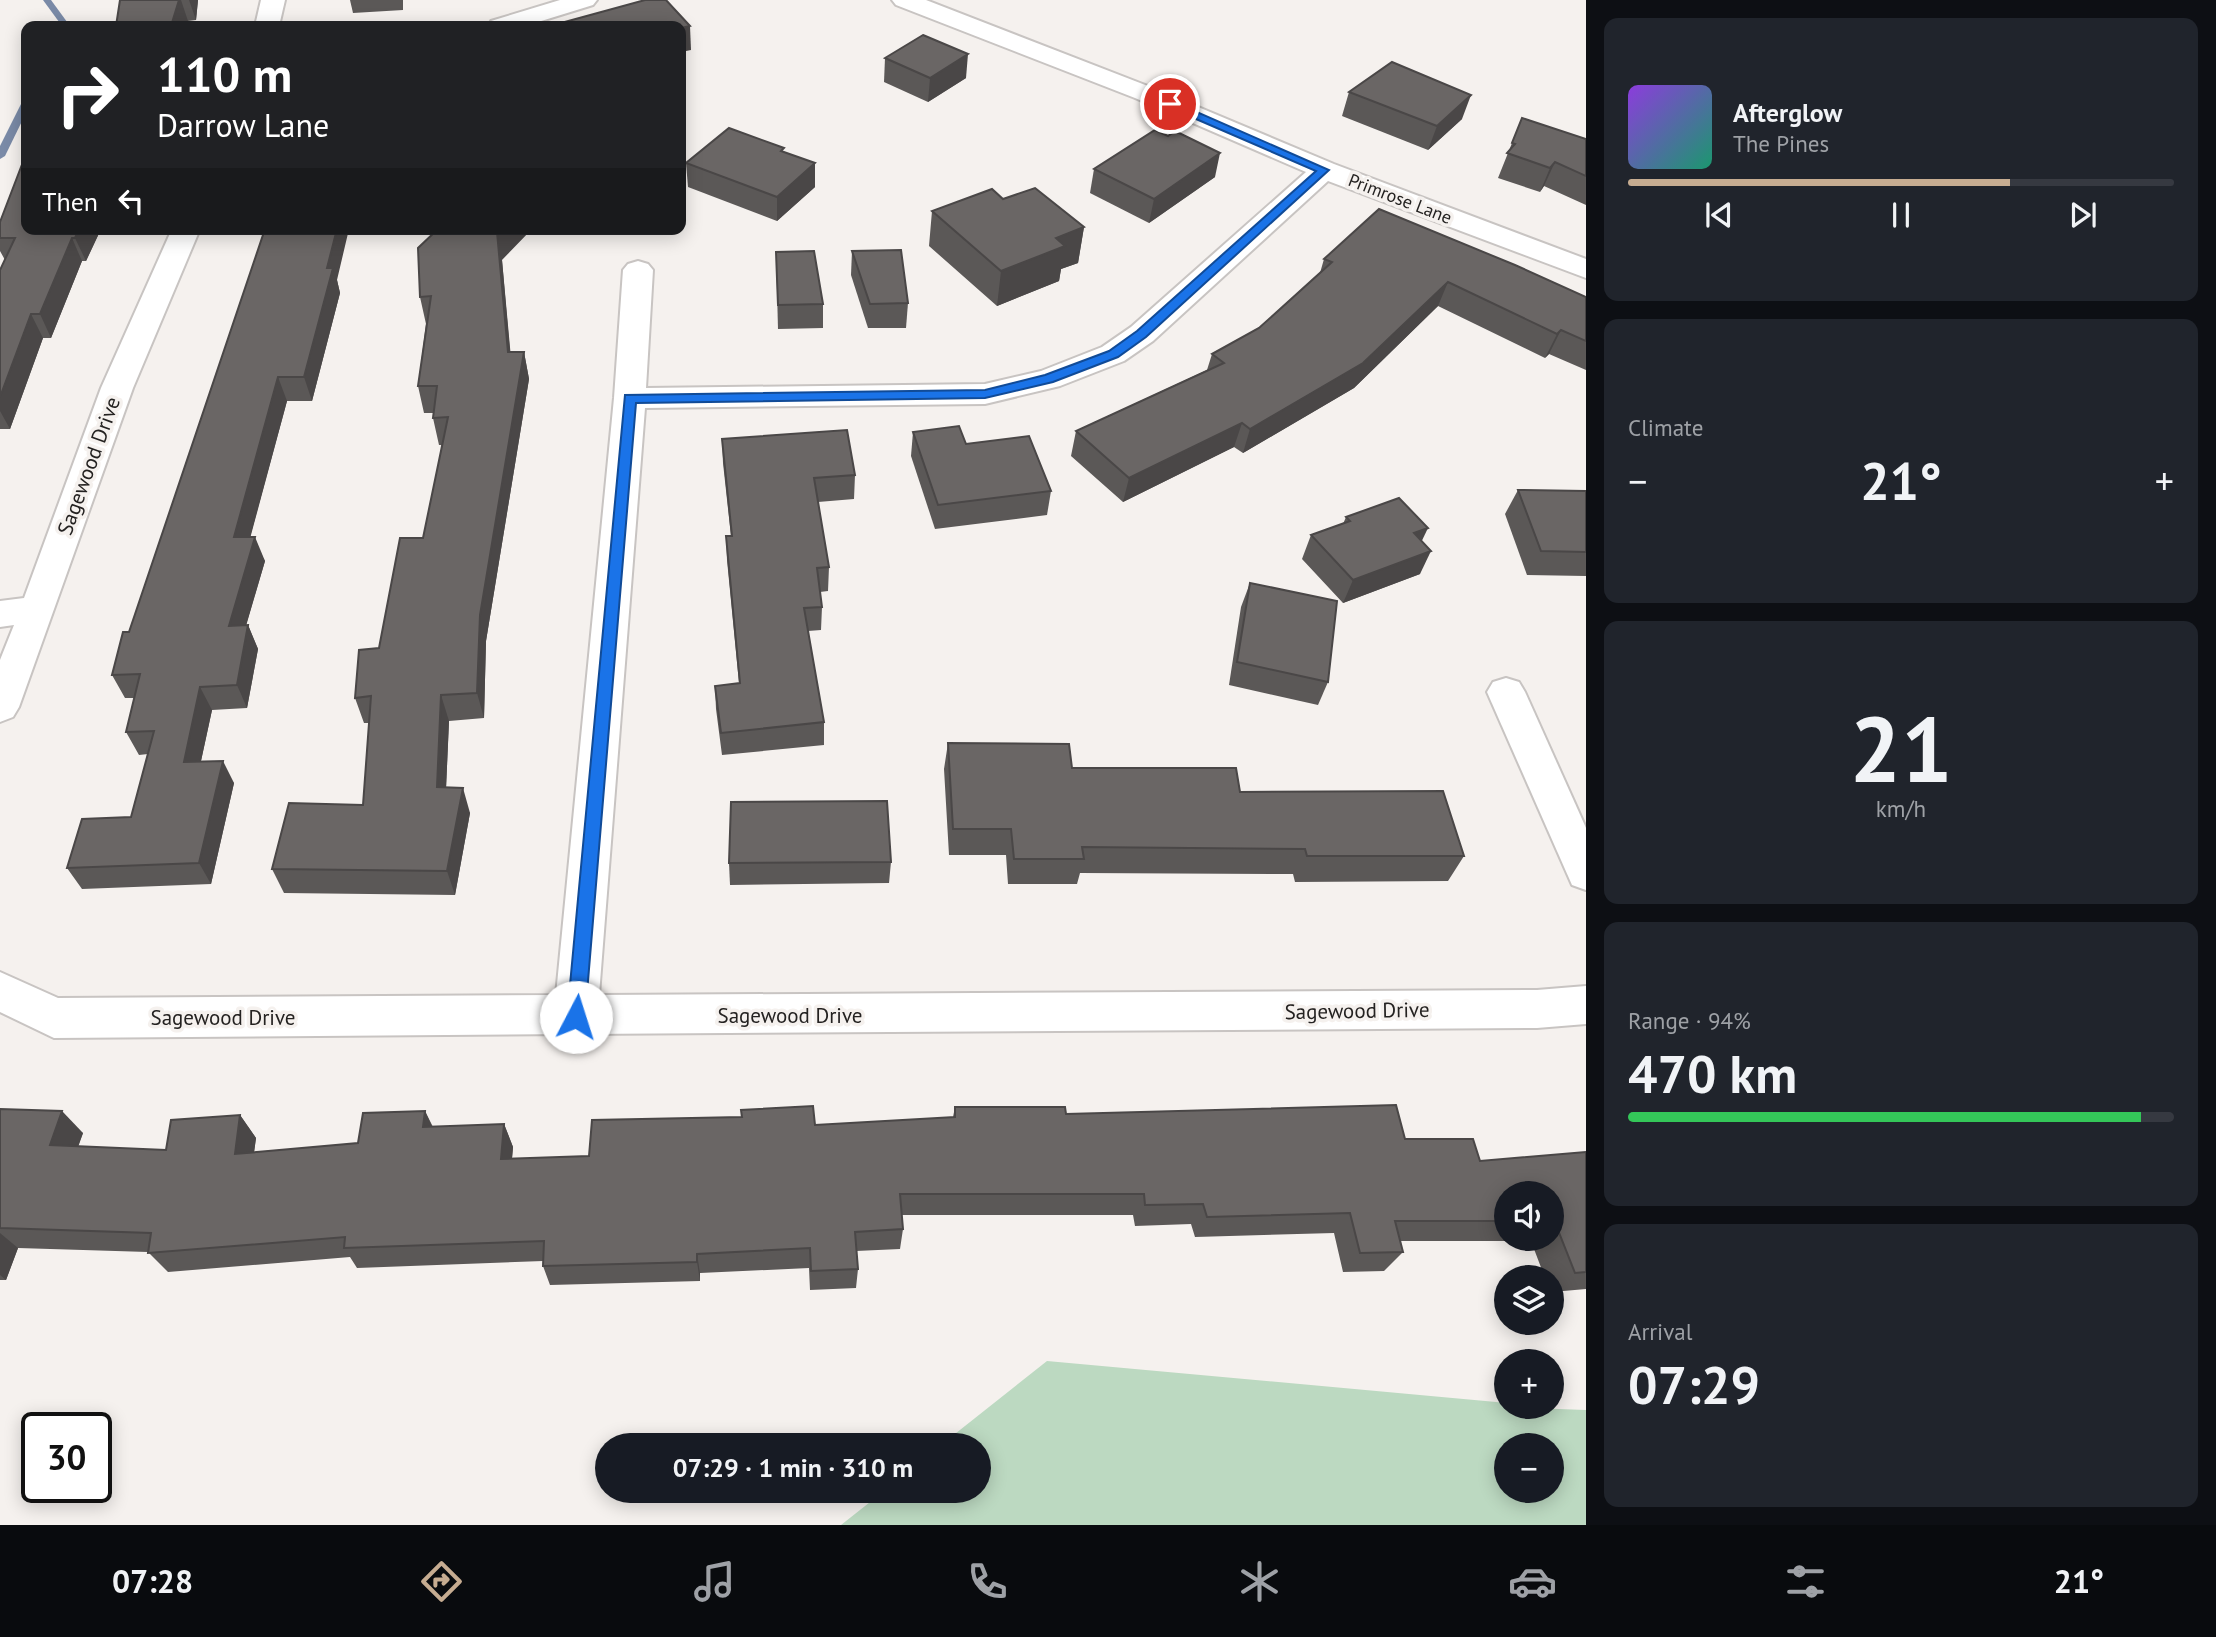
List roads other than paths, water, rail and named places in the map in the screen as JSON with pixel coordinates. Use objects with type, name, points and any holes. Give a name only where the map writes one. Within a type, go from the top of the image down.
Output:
[{"type":"street","points":[[268,21],[273,0]]},
{"type":"street","points":[[516,21],[585,0]]},
{"type":"street","name":"Primrose Lane","points":[[904,0],[1144,93],[1324,170],[1586,269]]},
{"type":"street","points":[[630,398],[985,394],[1049,379],[1113,354],[1142,334],[1324,170]]},
{"type":"street","name":"Sagewood Drive","points":[[0,707],[117,388],[183,235]]},
{"type":"street","points":[[576,1017],[630,398],[638,270]]},
{"type":"street","points":[[0,614],[38,609]]},
{"type":"street","points":[[1506,692],[1586,873]]},
{"type":"street","name":"Sagewood Drive","points":[[0,991],[54,1018],[576,1017],[1509,1009],[1586,1005]]},
{"type":"waterway","points":[[47,0],[62,21]]},
{"type":"waterway","points":[[0,156],[21,114]]}]
